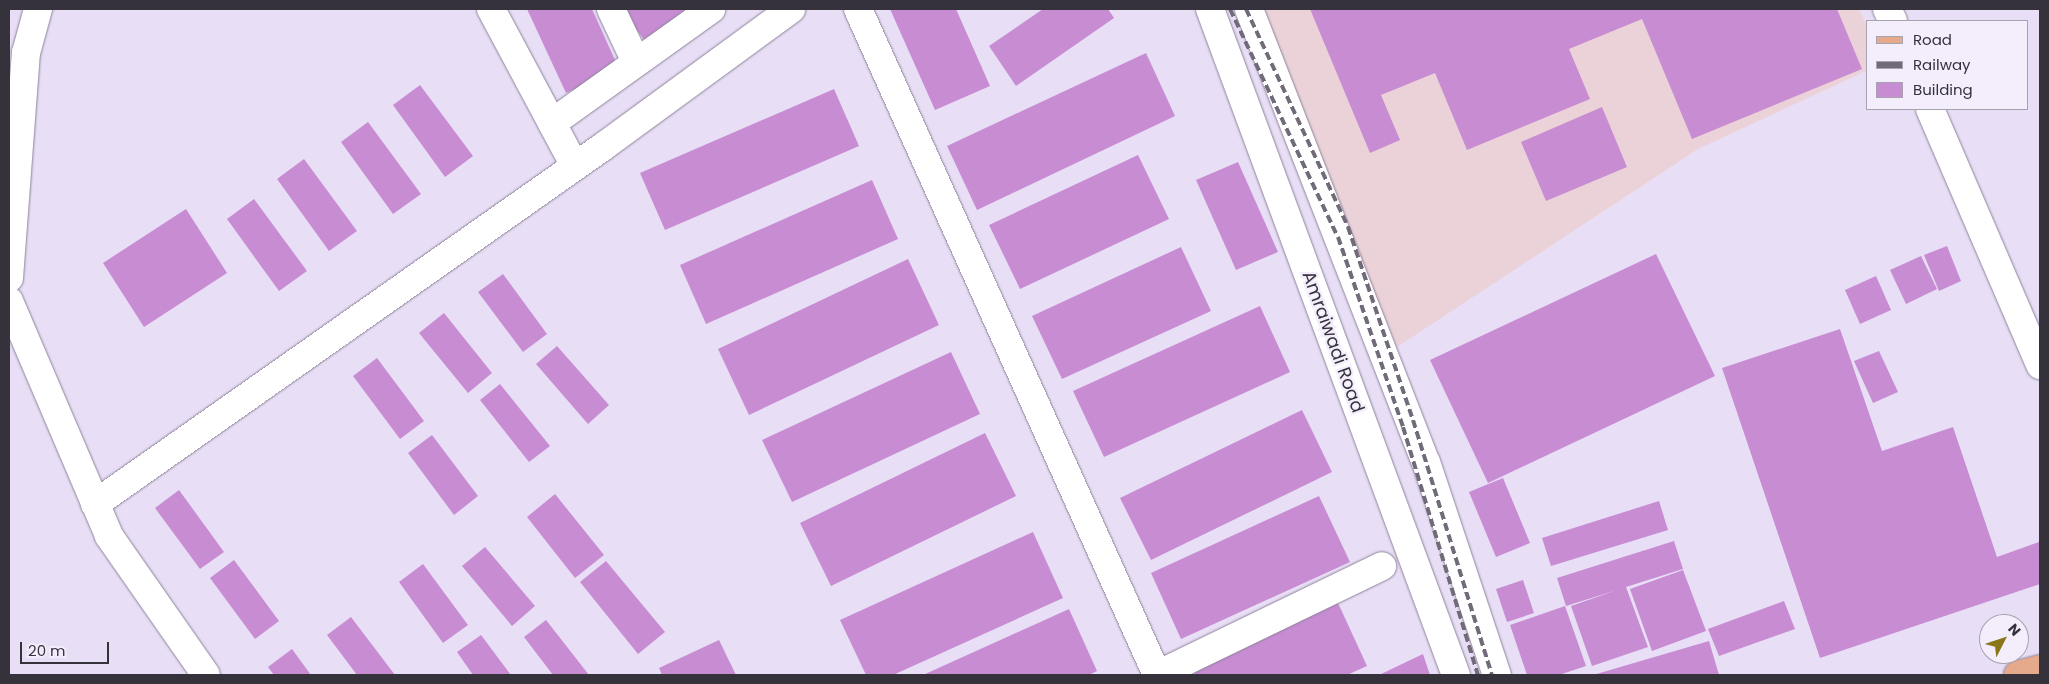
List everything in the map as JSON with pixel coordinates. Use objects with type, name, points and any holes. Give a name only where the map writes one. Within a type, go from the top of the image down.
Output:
[{"type":"main road","points":[[2018,675],[2040,669]]},
{"type":"street","points":[[9,278],[16,95],[38,9]]},
{"type":"street","points":[[491,9],[575,166]]},
{"type":"street","points":[[611,9],[636,62]]},
{"type":"street","points":[[552,123],[711,9]]},
{"type":"street","points":[[95,504],[575,166],[791,9]]},
{"type":"street","points":[[858,9],[1157,675],[1382,566]]},
{"type":"street","name":"Amraiwadi Road","points":[[1210,9],[1456,675]]},
{"type":"street","points":[[1249,9],[1426,462],[1497,675]]},
{"type":"street","points":[[1930,110],[2040,365]]},
{"type":"street","points":[[9,301],[109,536],[206,675]]},
{"type":"shaded area","points":[[1261,9],[1859,9],[1866,25],[1866,71],[1698,149],[1397,347]]},
{"type":"building","points":[[527,9],[592,9],[619,69],[566,93]]},
{"type":"building","points":[[621,9],[688,9],[645,41]]},
{"type":"building","points":[[890,9],[956,9],[990,86],[935,110]]},
{"type":"building","points":[[1043,9],[1108,9],[1114,18],[1016,86],[989,46]]},
{"type":"building","points":[[1310,9],[1837,9],[1862,69],[1692,139],[1642,19],[1569,49],[1590,99],[1467,150],[1435,73],[1381,95],[1400,140],[1370,153]]},
{"type":"building","points":[[1146,53],[1175,116],[977,210],[947,146]]},
{"type":"building","points":[[420,85],[473,156],[445,177],[393,105]]},
{"type":"building","points":[[834,89],[859,146],[665,230],[640,173]]},
{"type":"building","points":[[1602,107],[1627,167],[1546,201],[1521,142]]},
{"type":"building","points":[[368,122],[421,194],[393,214],[341,142]]},
{"type":"building","points":[[1138,155],[1169,219],[1020,289],[989,225]]},
{"type":"building","points":[[304,159],[357,231],[329,251],[277,179]]},
{"type":"building","points":[[1238,162],[1278,252],[1236,270],[1196,180]]},
{"type":"building","points":[[872,180],[898,239],[706,324],[680,265]]},
{"type":"building","points":[[254,199],[307,271],[279,291],[227,219]]},
{"type":"building","points":[[186,209],[227,273],[144,327],[103,263]]},
{"type":"building","points":[[1947,246],[1961,281],[1939,291],[1924,255]]},
{"type":"building","points":[[1181,247],[1211,311],[1062,379],[1032,316]]},
{"type":"building","points":[[1656,254],[1715,376],[1488,483],[1430,360]]},
{"type":"building","points":[[1921,256],[1937,289],[1906,304],[1890,270]]},
{"type":"building","points":[[908,259],[939,325],[749,415],[718,349]]},
{"type":"building","points":[[503,274],[547,334],[523,352],[478,292]]},
{"type":"building","points":[[1876,276],[1891,310],[1860,324],[1845,290]]},
{"type":"building","points":[[1260,306],[1290,372],[1104,457],[1073,391]]},
{"type":"building","points":[[444,313],[492,373],[468,393],[419,333]]},
{"type":"building","points":[[1840,329],[1882,451],[1953,427],[1997,557],[2039,542],[2040,584],[1820,658],[1722,368]]},
{"type":"building","points":[[557,346],[609,405],[588,424],[536,364]]},
{"type":"building","points":[[1879,351],[1898,392],[1873,403],[1854,361]]},
{"type":"building","points":[[951,352],[980,414],[792,502],[762,440]]},
{"type":"building","points":[[377,358],[424,421],[400,439],[353,376]]},
{"type":"building","points":[[500,384],[550,446],[529,462],[480,400]]},
{"type":"building","points":[[1302,410],[1332,472],[1151,560],[1120,498]]},
{"type":"building","points":[[985,433],[1016,496],[831,586],[800,523]]},
{"type":"building","points":[[432,435],[478,496],[454,515],[408,453]]},
{"type":"building","points":[[1503,478],[1530,543],[1496,557],[1469,492]]},
{"type":"building","points":[[179,490],[224,552],[200,569],[155,508]]},
{"type":"building","points":[[555,494],[604,555],[575,578],[527,517]]},
{"type":"building","points":[[1319,496],[1350,562],[1181,639],[1151,573]]},
{"type":"building","points":[[1659,501],[1668,530],[1551,566],[1542,538]]},
{"type":"building","points":[[1033,532],[1063,598],[893,675],[866,675],[840,620]]},
{"type":"building","points":[[1674,541],[1683,569],[1626,587],[1648,647],[1592,666],[1571,606],[1617,590],[1566,606],[1557,578]]},
{"type":"building","points":[[485,547],[535,606],[512,626],[462,566]]},
{"type":"building","points":[[234,560],[279,621],[255,639],[210,578]]},
{"type":"building","points":[[606,561],[665,632],[638,654],[580,582]]},
{"type":"building","points":[[423,564],[468,625],[443,643],[399,582]]},
{"type":"building","points":[[1683,570],[1706,631],[1652,651],[1630,589]]},
{"type":"building","points":[[1523,580],[1534,613],[1507,622],[1496,589]]},
{"type":"building","points":[[1784,601],[1795,629],[1719,656],[1708,629]]},
{"type":"building","points":[[1338,603],[1367,666],[1347,675],[1196,675],[1194,671]]},
{"type":"building","points":[[1565,606],[1586,666],[1559,675],[1527,675],[1510,625]]},
{"type":"building","points":[[1069,609],[1097,671],[1089,675],[923,675]]},
{"type":"building","points":[[351,617],[395,675],[357,675],[327,635]]},
{"type":"building","points":[[546,620],[589,675],[553,675],[524,637]]},
{"type":"building","points":[[481,635],[511,675],[473,675],[457,652]]},
{"type":"building","points":[[719,640],[736,675],[662,675],[659,668]]},
{"type":"building","points":[[1709,641],[1719,675],[1593,675]]},
{"type":"building","points":[[292,649],[311,675],[274,675],[268,667]]},
{"type":"building","points":[[1423,654],[1430,675],[1379,675]]},
{"type":"railway","points":[[1230,9],[1338,237],[1403,427],[1478,675]]},
{"type":"railway","points":[[1246,9],[1348,227],[1413,420],[1492,675]]}]
